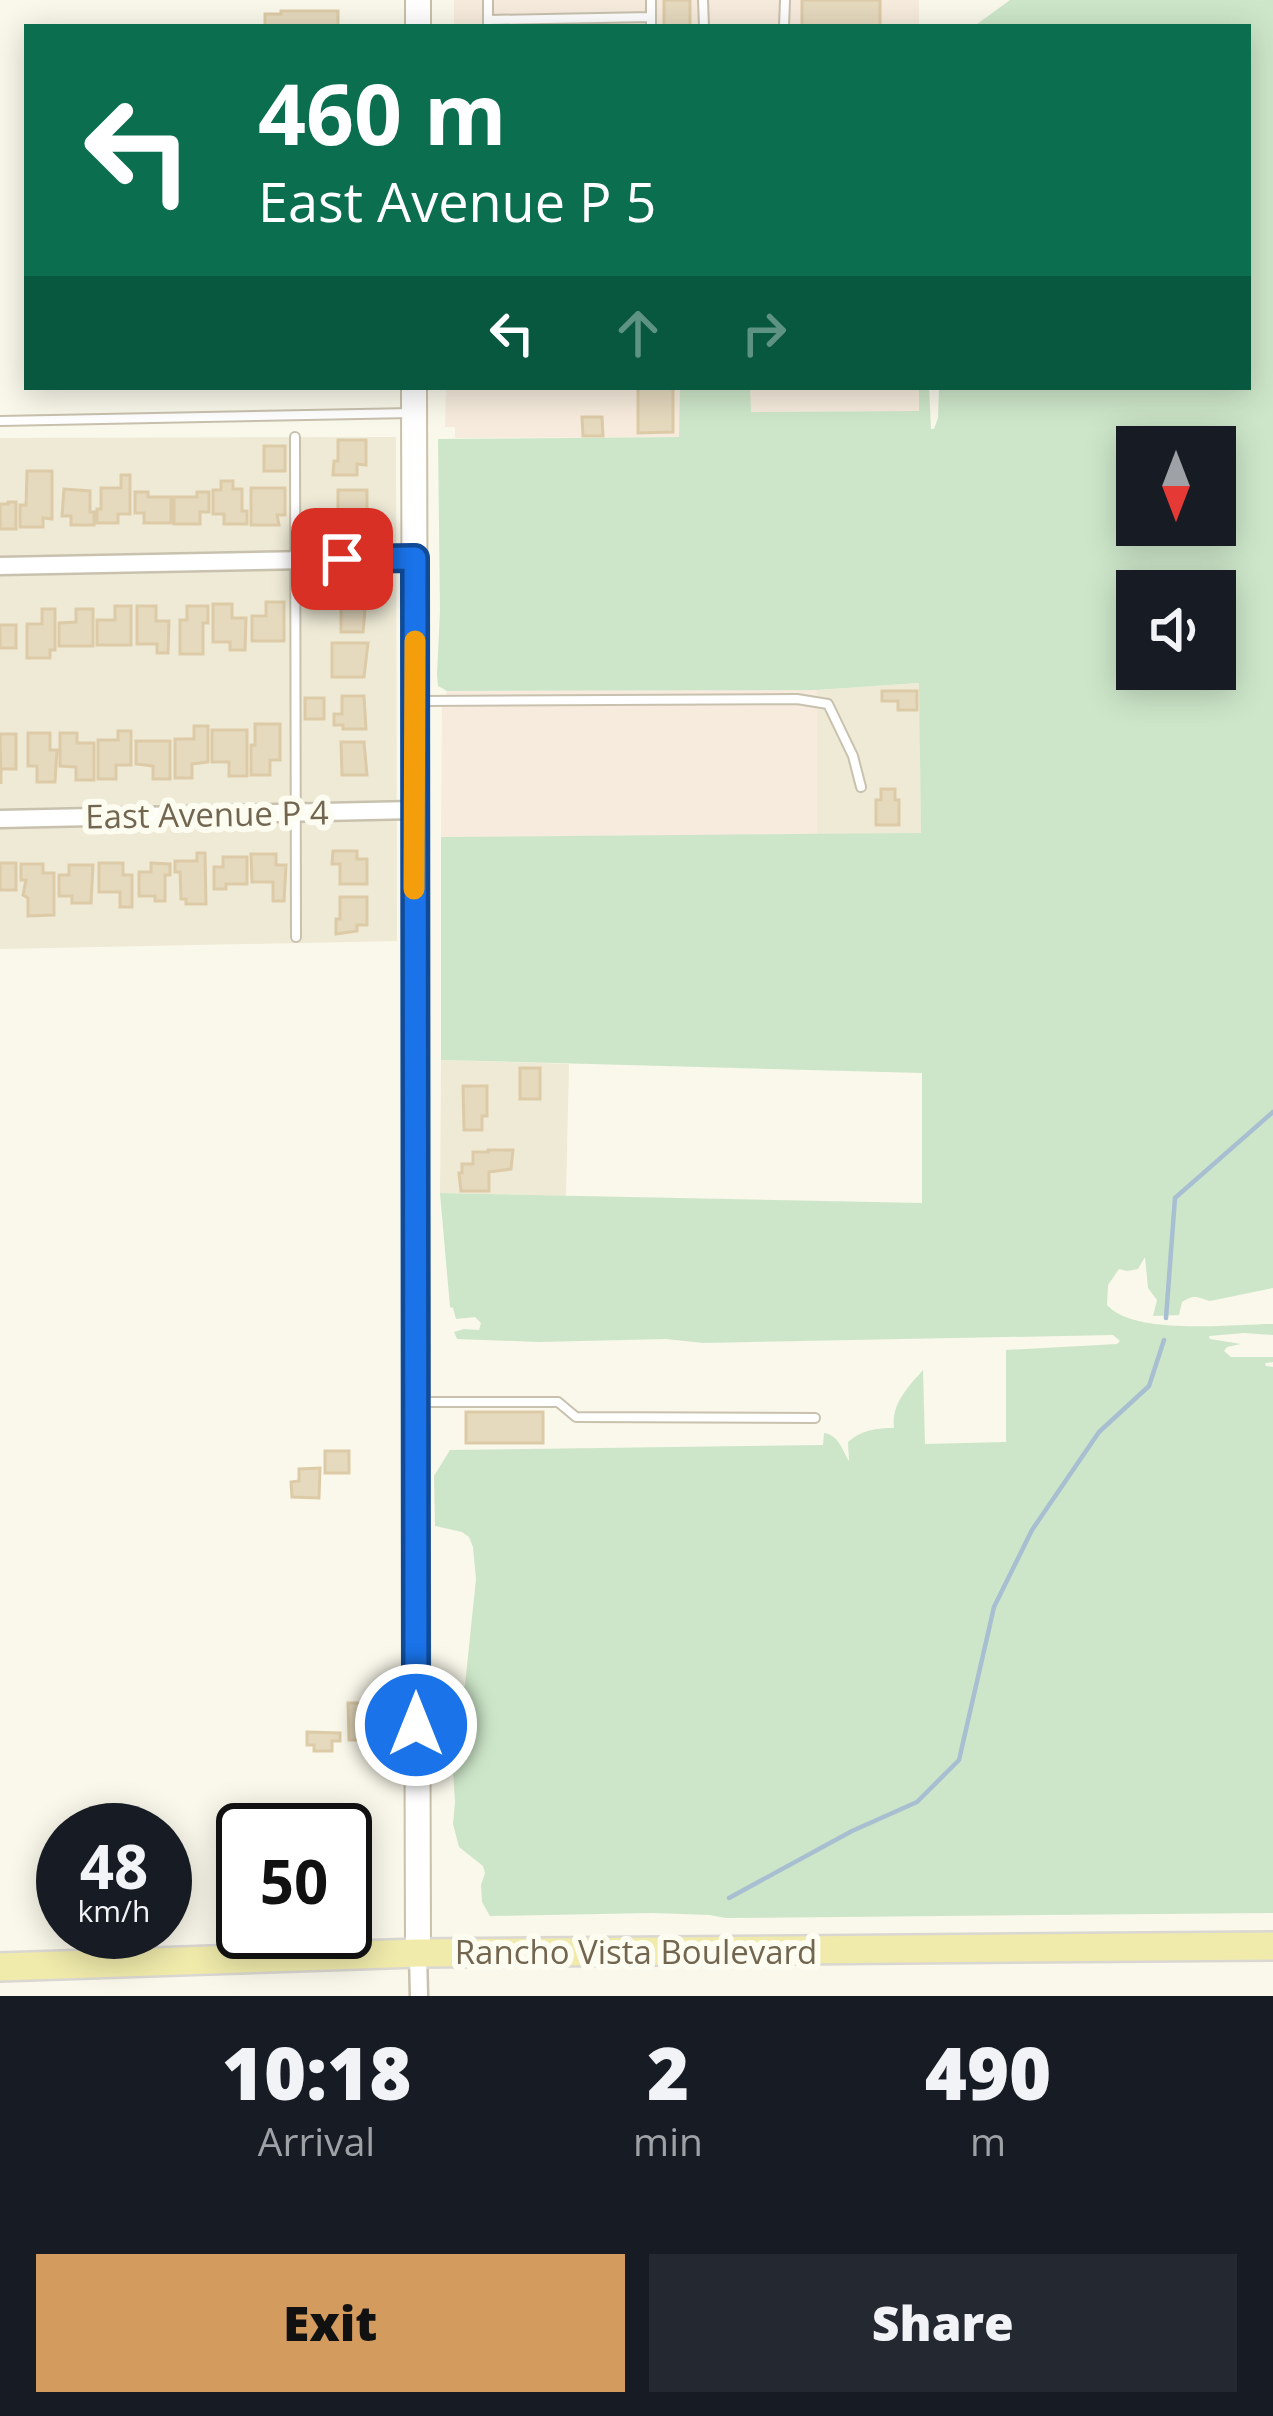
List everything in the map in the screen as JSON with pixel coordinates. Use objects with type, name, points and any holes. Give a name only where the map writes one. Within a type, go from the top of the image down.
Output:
[{"type":"main road","points":[[414,400],[418,1953]]},
{"type":"main road","name":"Rancho Vista Boulevard","points":[[0,1967],[418,1953],[1273,1946]]},
{"type":"street","points":[[0,566],[415,558]]},
{"type":"street","name":"East Avenue P 4","points":[[0,819],[414,810]]},
{"type":"street","points":[[418,1953],[419,1996]]},
{"type":"lane","points":[[488,0],[488,24],[651,22],[651,0]]},
{"type":"lane","points":[[0,422],[414,400]]},
{"type":"lane","points":[[295,437],[296,937]]},
{"type":"lane","points":[[415,701],[797,699],[827,704],[853,756],[861,787]]},
{"type":"lane","points":[[415,1402],[558,1402],[575,1417],[815,1418]]},
{"type":"shaded area","points":[[454,0],[919,0],[919,24],[454,24]]},
{"type":"shaded area","points":[[446,390],[680,390],[680,437],[455,438],[455,427],[445,427]]},
{"type":"shaded area","points":[[750,390],[919,390],[919,411],[750,412]]},
{"type":"shaded area","points":[[396,437],[397,941],[0,949],[0,438]]},
{"type":"shaded area","points":[[920,683],[921,834],[817,835],[817,690]]},
{"type":"shaded area","points":[[817,690],[817,835],[441,837],[442,708],[447,691]]},
{"type":"shaded area","points":[[441,1060],[569,1064],[566,1196],[440,1193]]},
{"type":"green space","points":[[1010,0],[1273,0],[1273,1288],[1210,1301],[1193,1297],[1182,1302],[1179,1315],[1153,1316],[1157,1300],[1148,1288],[1145,1257],[1138,1269],[1119,1269],[1108,1285],[1107,1305],[1120,1315],[1161,1325],[1273,1324],[1273,1335],[1209,1336],[1241,1344],[1227,1347],[1224,1351],[1231,1357],[1273,1357],[1273,1362],[1265,1363],[1273,1367],[1273,1913],[490,1916],[482,1902],[483,1866],[459,1847],[453,1824],[450,1724],[465,1685],[476,1579],[469,1537],[435,1526],[434,1476],[450,1450],[823,1445],[824,1433],[837,1440],[849,1461],[848,1442],[853,1438],[870,1430],[894,1428],[898,1404],[923,1370],[925,1444],[1006,1442],[1006,1350],[1120,1341],[1113,1335],[703,1343],[457,1339],[454,1332],[479,1330],[481,1323],[475,1317],[456,1319],[450,1307],[440,1193],[922,1203],[922,1073],[441,1060],[441,837],[921,833],[919,683],[817,690],[447,691],[438,686],[437,675],[438,439],[679,437],[680,390],[750,390],[751,412],[919,411],[919,390],[929,390],[934,429],[939,390],[1251,390],[1251,24],[977,24]]},
{"type":"building","points":[[664,0],[690,0],[690,24],[664,24]]},
{"type":"building","points":[[802,0],[880,0],[880,24],[802,24]]},
{"type":"building","points":[[338,11],[338,24],[265,24],[265,14]]},
{"type":"building","points":[[638,390],[673,390],[673,432],[638,433]]},
{"type":"building","points":[[582,417],[602,417],[603,436],[583,436]]},
{"type":"building","points":[[338,440],[366,440],[366,465],[357,464],[357,475],[333,475]]},
{"type":"building","points":[[264,446],[285,446],[285,471],[264,471]]},
{"type":"building","points":[[27,471],[52,471],[52,519],[43,518],[43,527],[20,527]]},
{"type":"building","points":[[121,475],[130,475],[130,514],[118,514],[118,523],[97,523],[101,488],[121,488]]},
{"type":"building","points":[[221,481],[233,481],[233,489],[242,489],[247,524],[224,524],[224,514],[213,514],[213,490],[221,490]]},
{"type":"building","points":[[251,488],[285,488],[285,515],[277,515],[279,525],[251,525]]},
{"type":"building","points":[[64,489],[90,491],[94,525],[71,525],[71,516],[62,516]]},
{"type":"building","points":[[338,490],[367,490],[367,525],[334,526]]},
{"type":"building","points":[[135,492],[171,497],[171,523],[144,523],[144,513],[135,513]]},
{"type":"building","points":[[197,492],[209,492],[209,512],[200,512],[200,524],[174,524],[174,497],[197,497]]},
{"type":"building","points":[[16,502],[16,529],[0,529],[0,504]]},
{"type":"building","points":[[341,599],[366,599],[363,632],[341,632]]},
{"type":"building","points":[[266,602],[284,602],[284,641],[252,641],[252,616],[266,616]]},
{"type":"building","points":[[213,604],[232,604],[232,618],[246,618],[245,650],[230,650],[230,642],[213,642]]},
{"type":"building","points":[[115,606],[131,606],[131,645],[97,645],[97,620],[115,620]]},
{"type":"building","points":[[137,606],[156,606],[156,621],[169,621],[168,653],[157,653],[157,644],[137,644]]},
{"type":"building","points":[[187,606],[208,606],[203,654],[180,654],[180,620],[187,620]]},
{"type":"building","points":[[42,609],[55,609],[55,650],[50,650],[50,658],[27,658],[27,624],[42,624]]},
{"type":"building","points":[[76,609],[93,609],[93,646],[59,646],[59,623],[76,622]]},
{"type":"building","points":[[0,625],[16,625],[16,648],[0,648]]},
{"type":"building","points":[[332,643],[368,643],[364,677],[332,677]]},
{"type":"building","points":[[882,691],[917,691],[917,710],[898,710],[898,701],[882,701]]},
{"type":"building","points":[[342,696],[364,696],[366,729],[334,725],[334,714],[342,714]]},
{"type":"building","points":[[305,698],[324,698],[324,719],[305,719]]},
{"type":"building","points":[[255,724],[280,724],[280,760],[270,760],[270,775],[251,775]]},
{"type":"building","points":[[194,726],[208,726],[208,762],[192,764],[192,778],[175,778],[175,739],[194,739]]},
{"type":"building","points":[[212,730],[247,730],[247,776],[229,776],[229,762],[212,762]]},
{"type":"building","points":[[118,731],[131,731],[131,765],[116,765],[116,779],[98,779],[98,740],[118,740]]},
{"type":"building","points":[[28,733],[50,733],[50,750],[57,750],[55,782],[37,782],[37,766],[28,766]]},
{"type":"building","points":[[60,733],[77,733],[77,743],[94,743],[94,780],[76,780],[76,767],[60,766]]},
{"type":"building","points":[[0,734],[16,734],[16,769],[1,769],[1,784]]},
{"type":"building","points":[[136,741],[170,741],[170,779],[153,779],[153,766],[136,764]]},
{"type":"building","points":[[341,742],[364,742],[367,775],[342,775]]},
{"type":"building","points":[[881,789],[895,789],[899,825],[876,825]]},
{"type":"building","points":[[333,851],[357,851],[357,859],[367,859],[367,884],[340,884],[340,864],[332,864]]},
{"type":"building","points":[[197,853],[205,853],[206,904],[186,904],[181,899],[175,861],[197,861]]},
{"type":"building","points":[[251,854],[276,854],[276,865],[286,865],[284,901],[273,901],[273,882],[252,882]]},
{"type":"building","points":[[223,857],[247,857],[247,884],[214,889],[214,867],[223,867]]},
{"type":"building","points":[[0,863],[16,863],[16,890],[0,890]]},
{"type":"building","points":[[99,863],[123,863],[123,875],[132,875],[132,907],[120,907],[120,892],[99,892]]},
{"type":"building","points":[[151,863],[170,864],[165,901],[139,896],[139,872],[151,872]]},
{"type":"building","points":[[21,864],[43,864],[43,873],[54,873],[54,915],[28,916]]},
{"type":"building","points":[[69,865],[93,865],[91,903],[72,903],[72,896],[59,896],[59,875],[69,875]]},
{"type":"building","points":[[340,897],[367,897],[367,925],[336,934]]},
{"type":"building","points":[[520,1068],[540,1068],[540,1099],[520,1099]]},
{"type":"building","points":[[463,1086],[487,1086],[482,1130],[464,1130]]},
{"type":"building","points":[[513,1150],[511,1169],[489,1172],[489,1191],[461,1191],[462,1164],[473,1164],[473,1152]]},
{"type":"building","points":[[466,1412],[543,1412],[543,1443],[466,1443]]},
{"type":"building","points":[[325,1451],[349,1451],[349,1473],[325,1473]]},
{"type":"building","points":[[320,1468],[319,1498],[292,1497],[291,1482],[299,1481],[299,1469]]},
{"type":"building","points":[[348,1703],[385,1703],[386,1740],[349,1740]]},
{"type":"building","points":[[307,1732],[340,1733],[340,1741],[332,1741],[332,1751],[314,1751],[314,1745],[307,1745]]},
{"type":"waterway","points":[[1166,1318],[1175,1198],[1273,1112]]},
{"type":"waterway","points":[[729,1898],[852,1831],[917,1802],[959,1760],[994,1607],[1032,1530],[1099,1432],[1149,1386],[1164,1340]]},
{"type":"slow traffic","points":[[414,889],[415,641]]},
{"type":"route","points":[[342,559],[415,558],[416,1725]]}]
